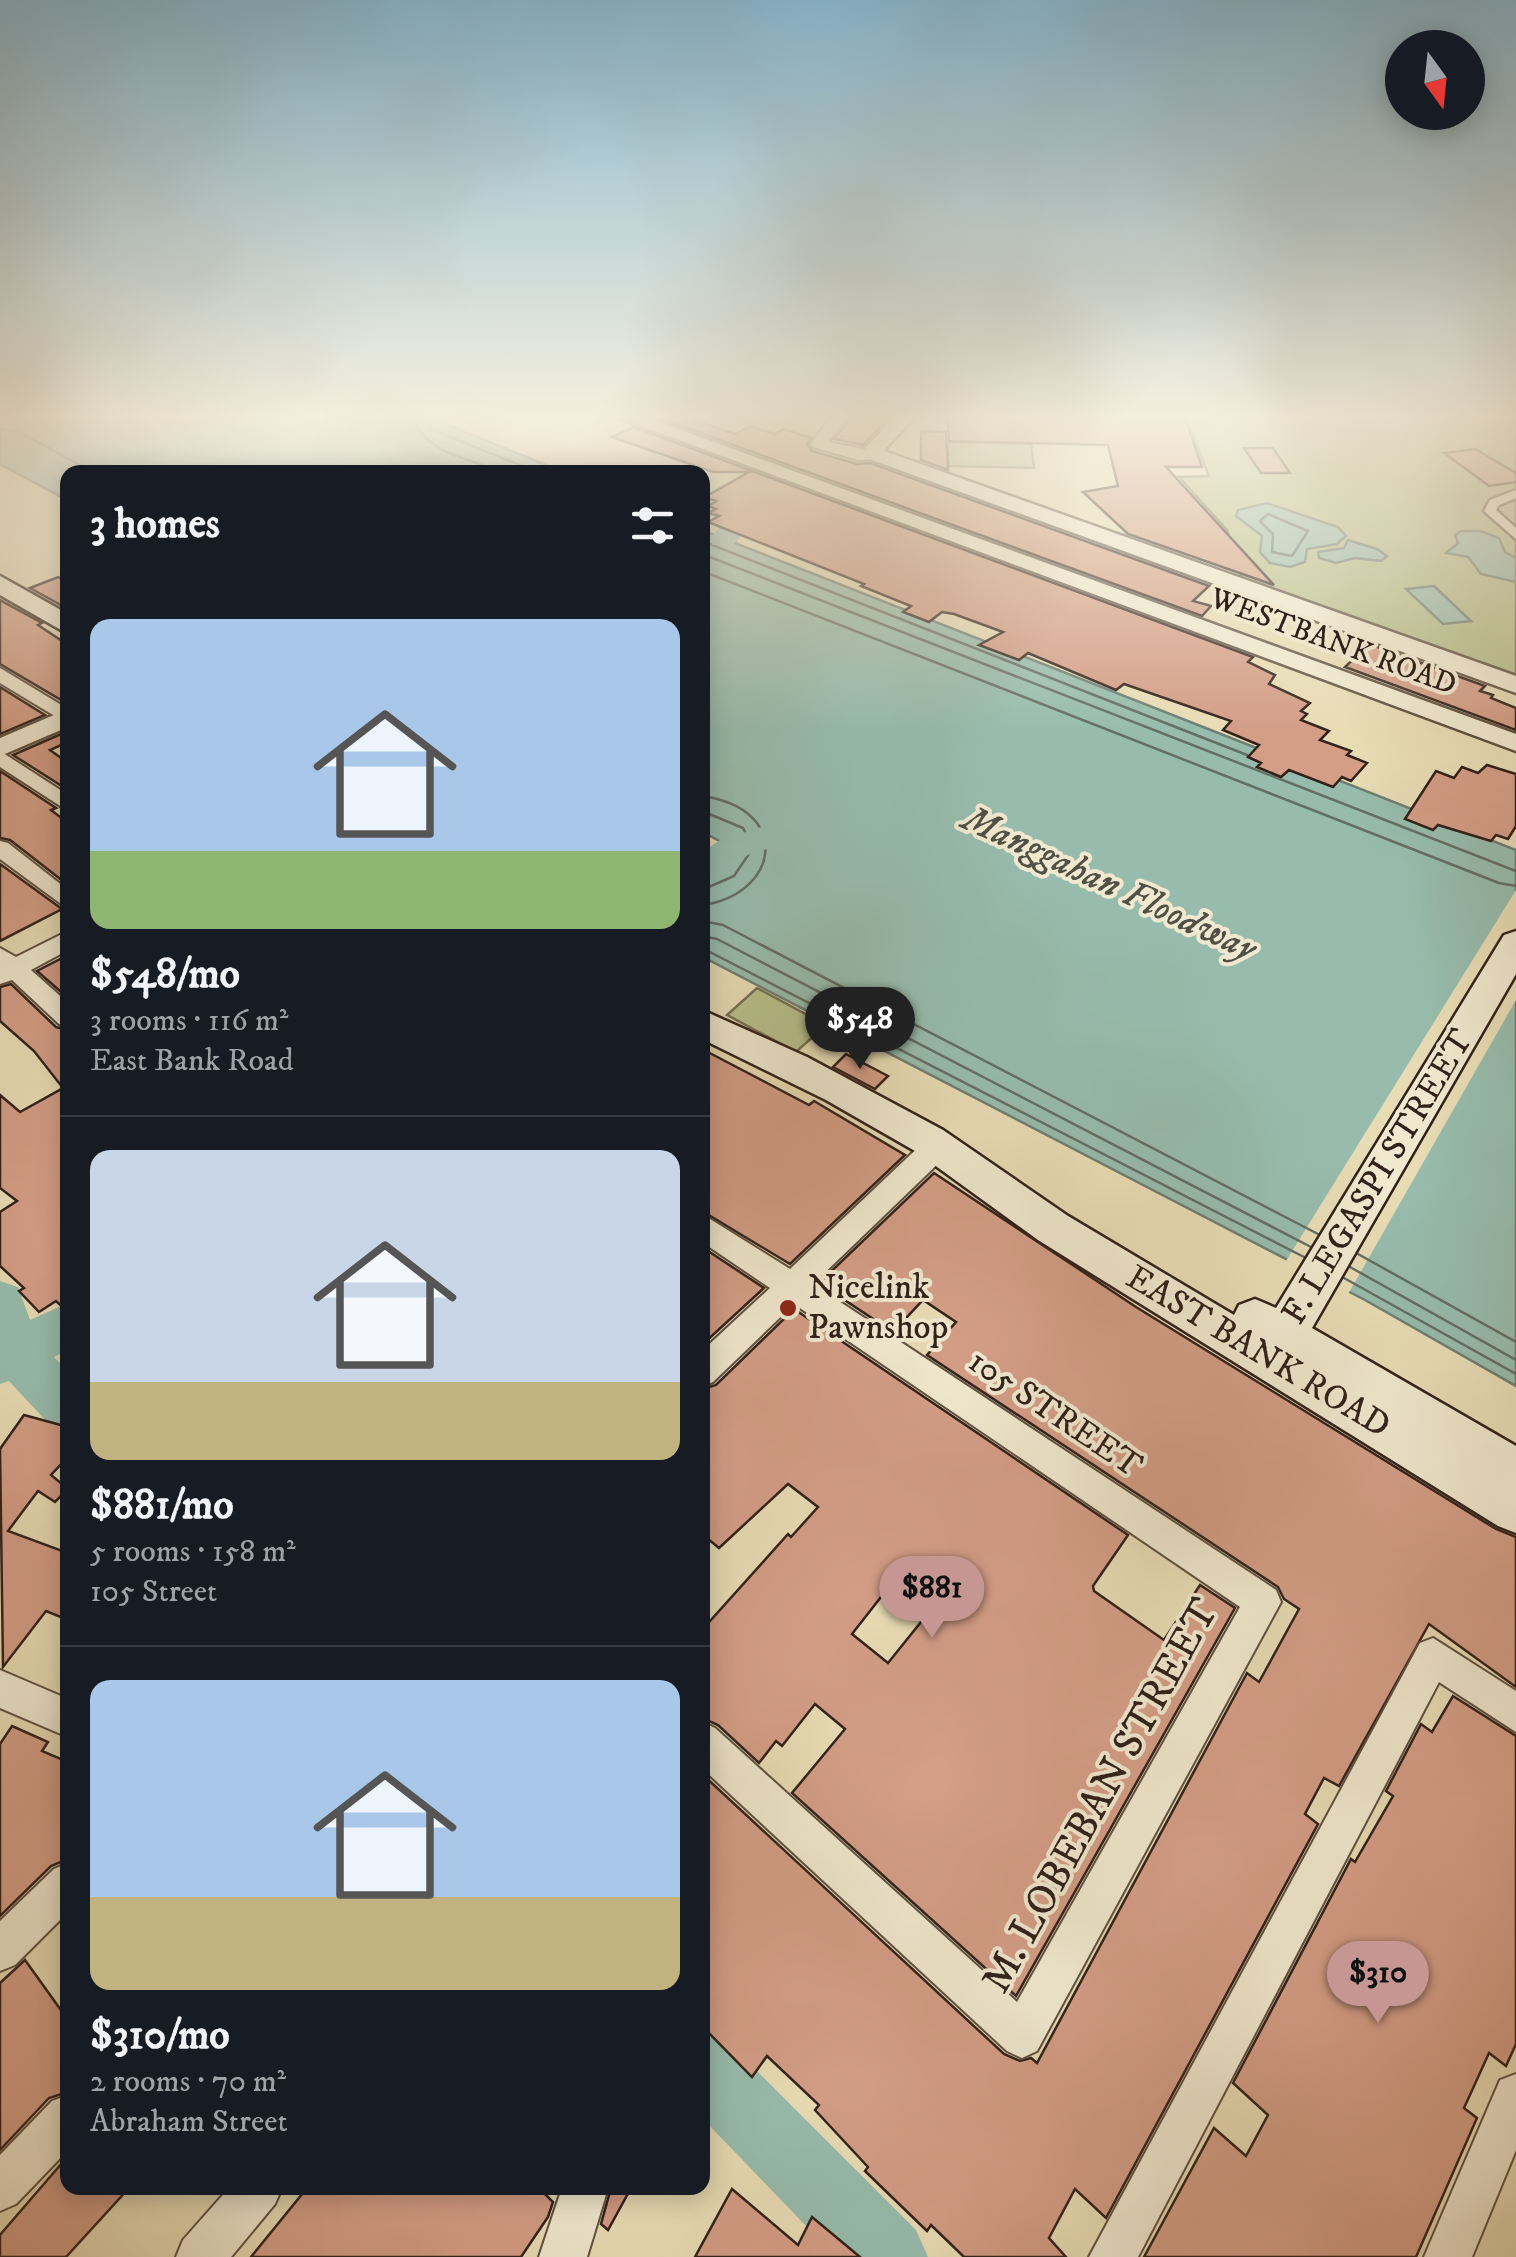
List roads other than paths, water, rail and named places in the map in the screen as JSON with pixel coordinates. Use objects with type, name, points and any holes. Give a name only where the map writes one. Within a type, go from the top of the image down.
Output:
[{"type":"main road","points":[[0,584],[60,621]]},
{"type":"main road","name":"F. LEGASPI STREET","points":[[1277,1346],[1516,943]]},
{"type":"main road","name":"EAST BANK ROAD","points":[[710,1028],[821,1082],[937,1147],[1004,1188],[1053,1228],[1516,1472]]},
{"type":"main road","name":"EAST BANK ROAD","points":[[1277,1346],[1516,1510]]},
{"type":"street","name":"WESTBANK ROAD","points":[[908,520],[1516,744]]},
{"type":"street","points":[[1057,520],[1516,685]]},
{"type":"street","points":[[0,674],[60,713]]},
{"type":"street","points":[[0,748],[60,720]]},
{"type":"street","points":[[0,758],[60,800]]},
{"type":"street","points":[[0,848],[60,896]]},
{"type":"street","points":[[60,942],[4,967],[60,1012]]},
{"type":"street","points":[[710,1364],[937,1147]]},
{"type":"street","name":"105 STREET","points":[[710,1231],[1263,1602]]},
{"type":"street","name":"M. LOBEBAN STREET","points":[[710,1748],[1022,2036],[1263,1602]]},
{"type":"street","points":[[1113,2257],[1434,1656],[1516,1713]]},
{"type":"street","points":[[0,1689],[60,1715]]},
{"type":"street","points":[[0,1950],[60,1891]]},
{"type":"street","points":[[1448,2257],[1516,2096]]},
{"type":"street","points":[[0,2188],[60,2125]]},
{"type":"street","points":[[200,2257],[253,2195]]},
{"type":"street","points":[[563,2257],[584,2195]]},
{"type":"water","points":[[1242,520],[1318,520],[1338,527],[1346,536],[1337,544],[1307,549],[1305,562],[1290,567],[1270,563],[1260,552],[1262,536]]},
{"type":"water","points":[[1461,531],[1481,531],[1499,538],[1505,552],[1516,558],[1516,582],[1481,574],[1468,557],[1446,553],[1458,543],[1455,535]]},
{"type":"water","name":"Manggahan Floodway","points":[[710,533],[1516,850],[1516,1386],[1365,1300],[710,961],[710,865],[732,848],[710,836]]},
{"type":"water","points":[[1348,540],[1387,556],[1381,561],[1355,558],[1336,563],[1319,558],[1318,552],[1344,548]]},
{"type":"water","points":[[1434,586],[1471,621],[1443,624],[1406,589]]},
{"type":"waterway","points":[[723,539],[741,520]]},
{"type":"waterway","points":[[710,864],[733,848],[781,832]]},
{"type":"waterway","points":[[0,1302],[16,1353]]},
{"type":"waterway","points":[[16,1353],[60,1328]]},
{"type":"waterway","points":[[0,1362],[16,1353]]},
{"type":"waterway","points":[[16,1353],[60,1399]]},
{"type":"waterway","points":[[710,2074],[889,2257]]},
{"type":"place","name":"Nicelink Pawnshop","points":[[788,1308]]}]
